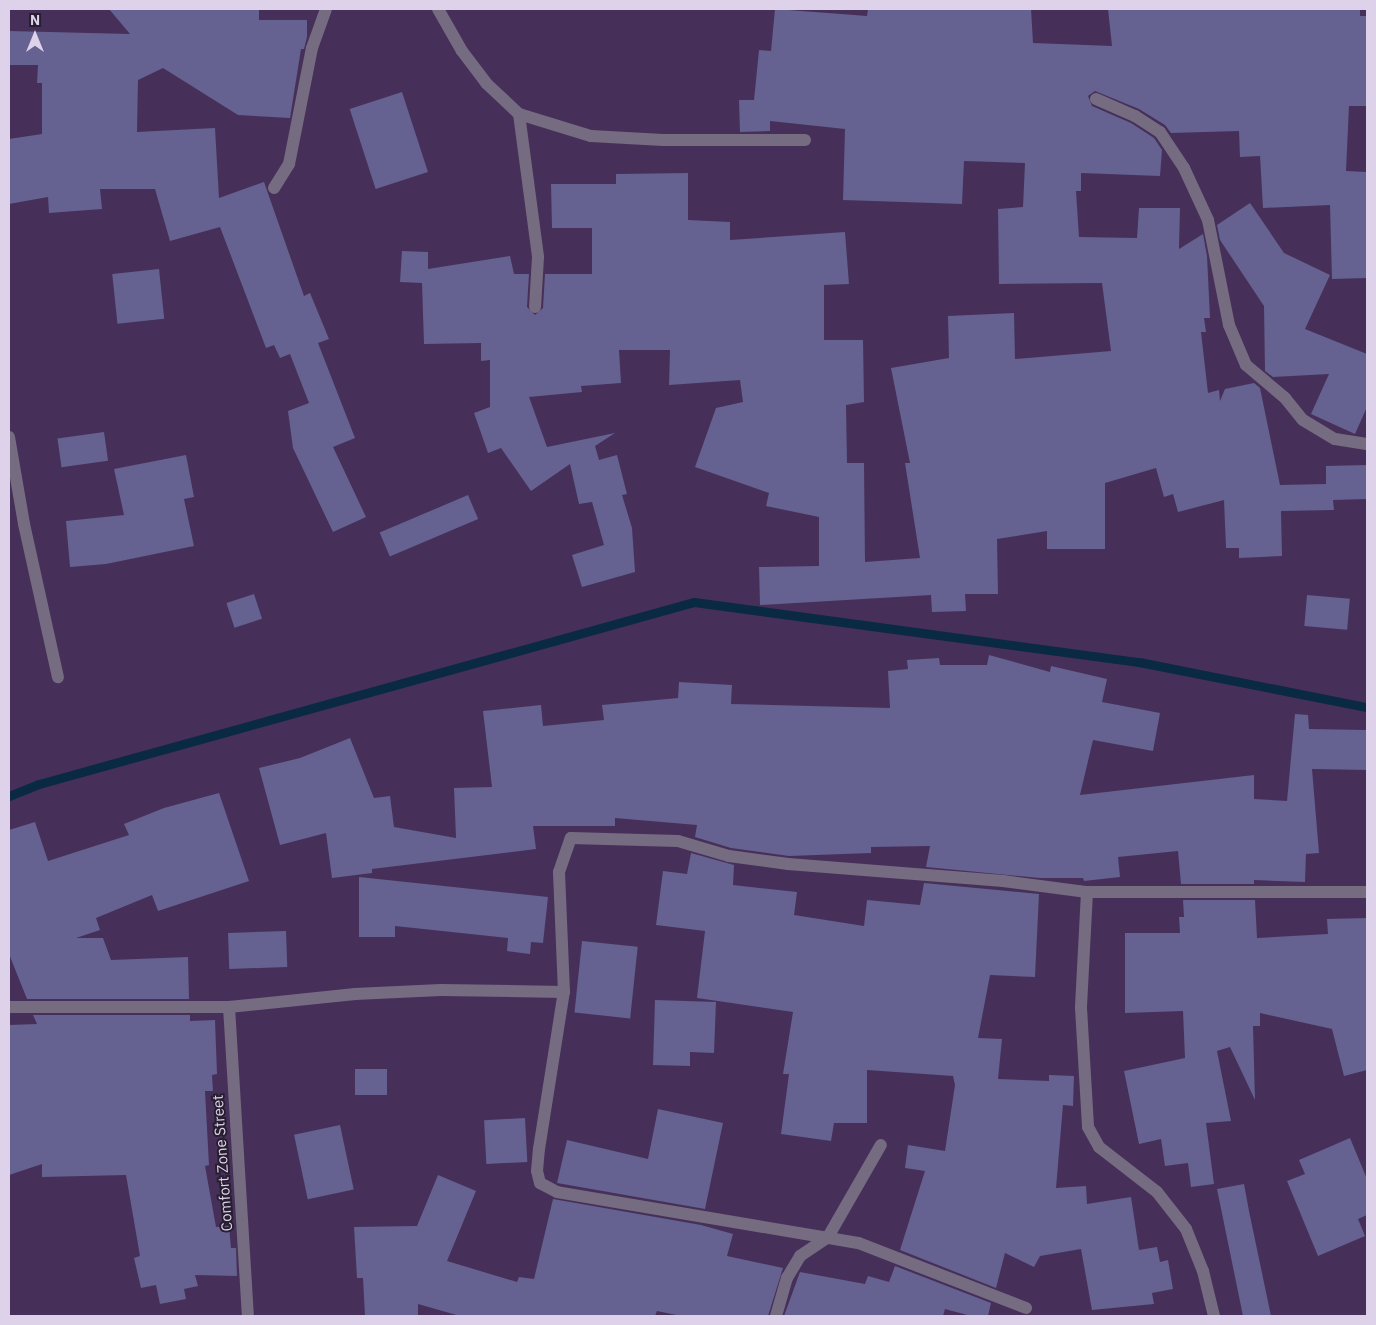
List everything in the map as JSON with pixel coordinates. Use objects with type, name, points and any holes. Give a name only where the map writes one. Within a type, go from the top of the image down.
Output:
[{"type":"street","points":[[274,188],[288,164],[312,48],[326,9]]},
{"type":"street","points":[[438,9],[462,51],[487,84],[519,114],[591,136],[663,140],[805,140]]},
{"type":"street","points":[[1096,99],[1135,116],[1160,132],[1184,168],[1208,220],[1229,325],[1246,366],[1285,398],[1303,420],[1335,439],[1367,444]]},
{"type":"street","points":[[519,114],[538,258],[535,307]]},
{"type":"street","points":[[9,437],[24,524],[58,677]]},
{"type":"street","points":[[1026,1308],[923,1266],[858,1243],[557,1192],[540,1182],[537,1171],[539,1149],[564,992],[559,872],[566,848],[574,837],[678,841],[729,856],[788,864],[1003,881],[1087,892],[1367,892]]},
{"type":"street","points":[[1087,892],[1081,1008],[1088,1127],[1099,1147],[1157,1192],[1186,1229],[1203,1271],[1214,1316]]},
{"type":"street","points":[[9,1007],[229,1007],[355,994],[441,990],[564,992]]},
{"type":"street","name":"Comfort Zone Street","points":[[229,1007],[248,1316]]},
{"type":"street","points":[[776,1316],[787,1278],[800,1256],[828,1237],[881,1144]]},
{"type":"building","points":[[109,9],[259,9],[259,20],[307,20],[307,37],[304,49],[301,49],[290,118],[238,115],[163,68],[138,80],[137,132],[215,128],[219,198],[264,182],[304,296],[310,293],[329,339],[318,343],[355,438],[333,447],[366,517],[333,532],[293,448],[288,411],[309,403],[290,354],[280,358],[274,345],[266,348],[220,227],[170,241],[155,189],[100,189],[102,209],[49,213],[48,197],[9,204],[9,139],[42,134],[42,83],[37,83],[38,65],[9,65],[9,31],[130,34]]},
{"type":"building","points":[[775,9],[867,16],[868,9],[1031,9],[1033,43],[1112,46],[1108,9],[1360,9],[1360,16],[1367,16],[1367,106],[1349,106],[1346,171],[1367,172],[1367,278],[1332,279],[1330,205],[1263,208],[1260,156],[1240,157],[1239,131],[1171,133],[1165,125],[1139,109],[1095,91],[1088,96],[1092,106],[1131,123],[1154,138],[1162,150],[1160,176],[1081,173],[1081,191],[1076,191],[1079,237],[1137,238],[1139,208],[1180,208],[1179,249],[1203,234],[1207,256],[1210,318],[1204,318],[1206,332],[1201,332],[1208,393],[1219,390],[1220,401],[1225,389],[1254,383],[1260,388],[1280,485],[1326,484],[1326,466],[1367,465],[1367,499],[1333,500],[1334,510],[1281,511],[1282,556],[1239,558],[1239,548],[1226,548],[1224,500],[1178,512],[1173,494],[1164,497],[1156,468],[1105,483],[1105,549],[1047,549],[1047,531],[997,539],[998,594],[965,594],[966,611],[932,612],[931,595],[760,605],[759,567],[819,566],[819,517],[766,506],[769,493],[695,467],[716,408],[743,402],[740,380],[669,385],[670,350],[619,350],[621,383],[581,386],[582,392],[529,397],[547,447],[615,433],[595,446],[599,460],[617,455],[627,494],[622,495],[632,528],[635,572],[582,587],[572,555],[604,545],[592,502],[579,504],[570,464],[531,491],[501,448],[488,453],[474,413],[490,407],[490,360],[481,361],[481,343],[424,344],[422,283],[400,282],[402,251],[428,252],[428,269],[510,256],[514,274],[529,274],[527,307],[535,315],[543,308],[545,274],[592,274],[592,228],[552,228],[551,184],[616,184],[616,174],[688,173],[688,220],[730,222],[730,240],[845,232],[849,284],[824,285],[824,340],[863,340],[864,402],[846,405],[847,463],[864,463],[865,562],[920,558],[905,463],[910,463],[891,368],[949,358],[948,316],[1014,313],[1015,359],[1111,351],[1102,283],[999,284],[998,209],[1023,207],[1025,163],[964,161],[962,204],[843,200],[845,129],[770,121],[770,131],[740,132],[739,100],[754,100],[759,50],[771,51]]},
{"type":"building","points":[[402,92],[428,172],[376,189],[350,109]]},
{"type":"building","points":[[1250,203],[1284,253],[1330,275],[1305,329],[1367,354],[1367,407],[1355,434],[1311,414],[1329,374],[1273,377],[1265,371],[1264,306],[1220,240],[1217,225]]},
{"type":"building","points":[[159,269],[164,319],[117,324],[112,274]]},
{"type":"building","points":[[104,432],[108,461],[61,467],[57,439]]},
{"type":"building","points":[[186,455],[194,497],[184,499],[194,546],[106,564],[70,567],[66,521],[124,515],[114,469]]},
{"type":"building","points":[[468,495],[478,519],[390,556],[380,533]]},
{"type":"building","points":[[254,594],[262,619],[234,628],[226,603]]},
{"type":"building","points":[[1307,595],[1350,599],[1347,630],[1304,626]]},
{"type":"building","points":[[989,655],[1050,672],[1051,666],[1107,679],[1102,702],[1160,713],[1153,751],[1093,740],[1080,795],[1254,775],[1254,799],[1287,801],[1295,714],[1308,715],[1309,729],[1367,730],[1367,770],[1312,769],[1319,853],[1306,854],[1305,882],[1254,880],[1254,884],[1181,884],[1178,851],[1118,857],[1120,877],[1084,881],[1083,878],[1040,878],[926,867],[930,846],[871,847],[871,853],[789,856],[731,848],[695,837],[697,825],[615,818],[615,826],[533,826],[536,849],[372,869],[372,873],[332,878],[326,833],[280,845],[259,768],[300,758],[350,738],[374,798],[390,796],[394,827],[456,838],[454,788],[492,787],[483,711],[541,705],[543,726],[604,720],[602,705],[678,698],[679,682],[732,685],[731,704],[890,708],[888,671],[908,669],[907,660],[939,658],[940,665],[987,665]]},
{"type":"building","points":[[219,793],[249,881],[158,911],[152,895],[96,918],[100,930],[76,938],[103,938],[111,960],[188,957],[189,999],[27,999],[9,954],[9,830],[35,822],[48,861],[129,835],[124,824],[164,808]]},
{"type":"building","points":[[691,853],[734,865],[733,885],[797,892],[794,915],[864,926],[867,900],[920,905],[924,883],[1039,894],[1035,977],[990,975],[978,1038],[1002,1039],[998,1079],[1049,1081],[1049,1075],[1074,1076],[1073,1106],[1063,1105],[1056,1188],[1086,1186],[1087,1204],[1131,1197],[1139,1250],[1157,1247],[1160,1262],[1168,1260],[1173,1289],[1152,1293],[1154,1304],[1092,1310],[1081,1249],[1040,1256],[1034,1267],[1005,1253],[996,1288],[900,1250],[925,1171],[905,1168],[908,1145],[945,1151],[955,1085],[953,1076],[867,1070],[867,1123],[834,1123],[831,1141],[781,1134],[789,1074],[783,1074],[793,1012],[697,998],[705,931],[656,925],[663,871],[687,874]]},
{"type":"building","points":[[359,877],[548,897],[543,943],[531,942],[530,954],[507,951],[508,938],[395,926],[395,937],[359,937]]},
{"type":"building","points":[[1183,900],[1255,900],[1257,938],[1328,934],[1327,919],[1367,918],[1367,1070],[1344,1076],[1332,1029],[1260,1013],[1260,1026],[1253,1026],[1255,1100],[1230,1047],[1217,1051],[1231,1121],[1206,1123],[1214,1184],[1191,1187],[1188,1163],[1165,1166],[1161,1139],[1139,1144],[1124,1071],[1185,1058],[1183,1011],[1125,1013],[1125,933],[1180,933],[1179,917],[1184,917]]},
{"type":"building","points":[[286,931],[287,967],[229,969],[228,933]]},
{"type":"building","points":[[582,941],[638,947],[630,1018],[574,1013]]},
{"type":"building","points":[[655,1000],[716,1002],[714,1053],[690,1052],[690,1066],[653,1065]]},
{"type":"building","points":[[33,1015],[190,1015],[190,1021],[215,1020],[217,1074],[212,1075],[213,1091],[205,1091],[209,1165],[205,1166],[216,1227],[229,1226],[231,1248],[236,1248],[237,1276],[195,1275],[198,1286],[184,1289],[186,1299],[160,1304],[156,1285],[141,1288],[134,1258],[140,1256],[126,1175],[42,1177],[42,1164],[9,1175],[9,1025],[37,1024]]},
{"type":"building","points":[[355,1069],[387,1069],[387,1095],[355,1095]]},
{"type":"building","points":[[658,1109],[723,1123],[705,1209],[557,1183],[567,1140],[648,1159]]},
{"type":"building","points":[[525,1118],[527,1162],[486,1164],[484,1120]]},
{"type":"building","points":[[340,1125],[354,1190],[308,1199],[294,1135]]},
{"type":"building","points":[[1350,1138],[1367,1179],[1367,1215],[1358,1219],[1365,1236],[1318,1256],[1287,1181],[1305,1174],[1299,1160]]},
{"type":"building","points":[[438,1175],[476,1191],[447,1261],[517,1282],[519,1277],[534,1279],[553,1199],[701,1225],[733,1234],[727,1256],[783,1268],[768,1316],[681,1316],[657,1311],[655,1316],[460,1316],[418,1304],[418,1316],[365,1316],[363,1278],[357,1278],[354,1227],[417,1226]]},
{"type":"building","points":[[1244,1184],[1271,1316],[1243,1316],[1217,1189]]},
{"type":"building","points":[[895,1266],[991,1303],[988,1316],[971,1316],[945,1309],[943,1316],[784,1316],[800,1272],[865,1284],[868,1276],[889,1282]]},
{"type":"waterway","points":[[9,796],[39,784],[694,602],[1139,662],[1367,707]]}]
